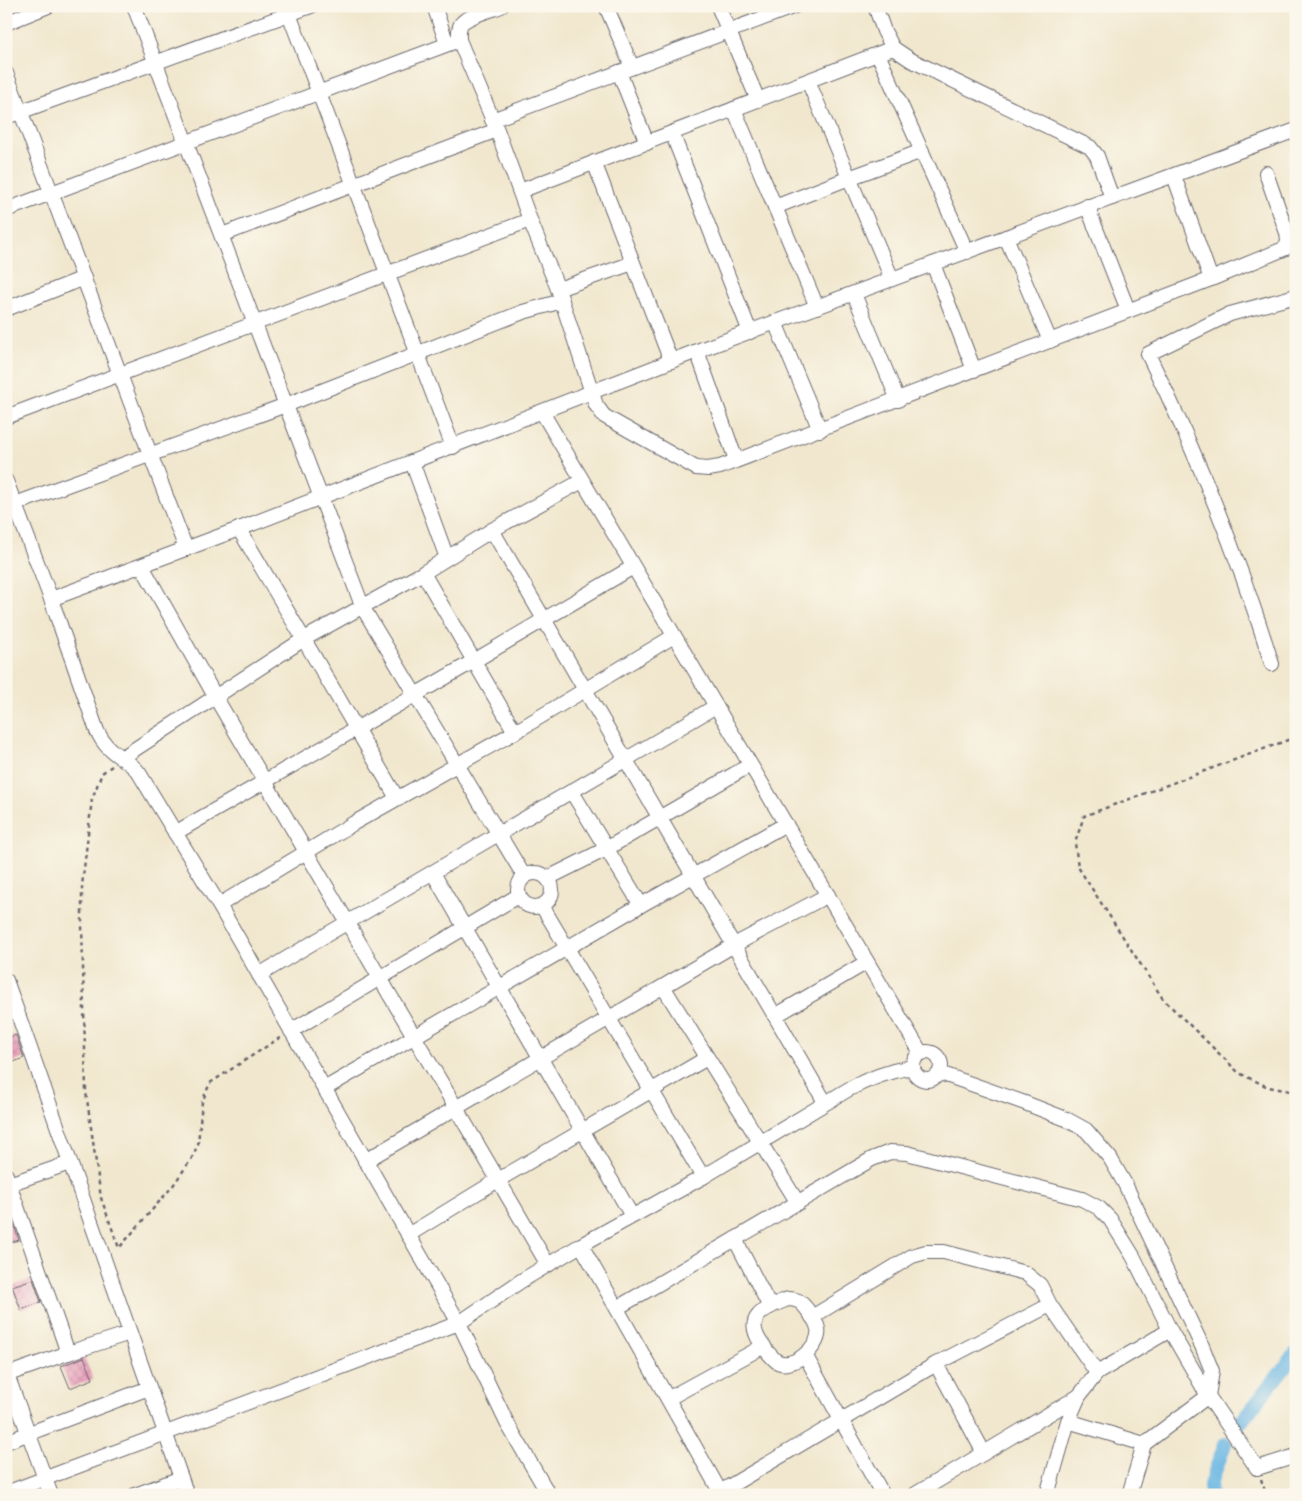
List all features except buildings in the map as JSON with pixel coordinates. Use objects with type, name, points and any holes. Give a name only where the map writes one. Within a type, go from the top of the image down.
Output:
[{"type":"street","points":[[6,23],[48,6]]},
{"type":"street","points":[[134,6],[363,608],[524,876]]},
{"type":"street","points":[[6,117],[156,63],[287,10],[311,6]]},
{"type":"street","points":[[434,6],[495,125],[560,295],[596,405],[604,416],[696,468],[720,467],[820,430],[1211,279],[1286,248],[1288,241],[1287,233],[1266,173]]},
{"type":"street","points":[[6,210],[453,42],[462,23],[469,18],[501,6]]},
{"type":"street","points":[[606,6],[646,142]]},
{"type":"street","points":[[718,6],[758,100]]},
{"type":"street","points":[[222,235],[353,184],[626,70],[795,6]]},
{"type":"street","points":[[875,6],[884,31],[893,48],[911,60],[1090,147],[1097,156],[1112,198]]},
{"type":"street","points":[[287,10],[453,447]]},
{"type":"street","points":[[520,191],[893,48]]},
{"type":"street","points":[[878,54],[967,252]]},
{"type":"street","points":[[6,73],[186,548]]},
{"type":"street","points":[[808,81],[892,279]]},
{"type":"street","points":[[734,109],[817,307]]},
{"type":"street","points":[[51,598],[239,529],[696,351],[1296,130]]},
{"type":"street","points":[[672,133],[750,332]]},
{"type":"street","points":[[775,207],[922,152]]},
{"type":"street","points":[[594,162],[671,361]]},
{"type":"street","points":[[1174,176],[1211,279]]},
{"type":"street","points":[[1087,206],[1128,310]]},
{"type":"street","points":[[6,417],[530,220]]},
{"type":"street","points":[[1006,237],[1050,341]]},
{"type":"street","points":[[15,504],[286,405],[417,354],[523,312],[633,263]]},
{"type":"street","points":[[933,264],[974,370]]},
{"type":"street","points":[[6,309],[84,278]]},
{"type":"street","points":[[854,294],[898,400]]},
{"type":"street","points":[[1272,664],[1258,620],[1208,487],[1173,405],[1148,354],[1230,314],[1296,296]]},
{"type":"street","points":[[775,322],[820,430]]},
{"type":"street","points":[[696,351],[736,460]]},
{"type":"street","points":[[542,412],[921,1053]]},
{"type":"street","points":[[412,462],[447,558]]},
{"type":"street","points":[[6,481],[51,598],[97,731],[107,747],[123,758],[139,773],[219,905],[459,1323],[507,1423],[549,1495]]},
{"type":"street","points":[[123,758],[304,639],[363,608],[492,530],[582,481]]},
{"type":"street","points":[[239,529],[398,798]]},
{"type":"street","points":[[492,530],[825,1102]]},
{"type":"street","points":[[142,566],[216,698],[548,1265]]},
{"type":"street","points":[[175,833],[634,567]]},
{"type":"street","points":[[423,573],[516,732]]},
{"type":"street","points":[[219,905],[398,798],[516,732],[674,636]]},
{"type":"street","points":[[259,975],[347,922],[500,835],[716,706]]},
{"type":"street","points":[[548,878],[660,818],[750,765]]},
{"type":"street","points":[[572,792],[641,905]]},
{"type":"street","points":[[324,1089],[641,905],[786,824]]},
{"type":"street","points":[[532,872],[541,873],[548,878],[552,888],[550,899],[542,906],[533,907],[524,904],[518,896],[519,881],[532,872]]},
{"type":"street","points":[[433,873],[632,1216]]},
{"type":"street","points":[[291,1031],[518,896]]},
{"type":"street","points":[[365,1161],[608,1018],[664,988],[734,945],[828,896]]},
{"type":"street","points":[[542,906],[703,1177]]},
{"type":"street","points":[[775,1016],[867,962]]},
{"type":"street","points":[[6,980],[187,1495]]},
{"type":"street","points":[[664,988],[798,1203]]},
{"type":"street","points":[[928,1052],[934,1054],[939,1059],[941,1066],[940,1073],[928,1081],[920,1079],[912,1067],[915,1059],[921,1053],[928,1052]]},
{"type":"street","points":[[408,1235],[582,1130],[707,1058]]},
{"type":"street","points":[[6,1493],[459,1323],[581,1245],[703,1177],[825,1102],[872,1077],[891,1070],[912,1067]]},
{"type":"street","points":[[940,1073],[1066,1119],[1086,1130],[1110,1158],[1124,1184],[1202,1346],[1212,1371],[1208,1396],[1144,1444],[1129,1495]]},
{"type":"street","points":[[617,1308],[872,1159],[890,1152],[907,1153],[1082,1199],[1099,1208],[1110,1219],[1133,1256],[1170,1330],[1208,1396],[1257,1468],[1296,1456]]},
{"type":"street","points":[[68,1353],[7,1182],[70,1163]]},
{"type":"street","points":[[735,1239],[770,1307]]},
{"type":"street","points":[[581,1245],[668,1398],[719,1494],[936,1364],[1050,1305]]},
{"type":"street","points":[[812,1317],[912,1256],[926,1252],[944,1252],[1025,1273],[1040,1285],[1050,1305],[1097,1373]]},
{"type":"street","points":[[788,1298],[795,1298],[801,1301],[818,1329],[818,1338],[815,1345],[806,1355],[792,1362],[783,1363],[776,1361],[764,1346],[754,1331],[755,1323],[758,1316],[770,1307],[788,1298]]},
{"type":"street","points":[[1047,1495],[1068,1421],[1079,1396],[1097,1373],[1170,1330]]},
{"type":"street","points":[[51,1495],[7,1374],[130,1333]]},
{"type":"street","points":[[668,1398],[764,1346]]},
{"type":"street","points":[[806,1355],[884,1495]]},
{"type":"street","points":[[936,1364],[984,1453]]},
{"type":"street","points":[[6,1442],[149,1388]]},
{"type":"street","points":[[914,1495],[1079,1396]]},
{"type":"street","points":[[1068,1421],[1144,1444]]},
{"type":"street","points":[[135,1495],[180,1478]]},
{"type":"path","points":[[1296,737],[1084,816],[1075,843],[1078,867],[1163,999],[1240,1073],[1268,1087],[1296,1092]]},
{"type":"path","points":[[123,758],[102,773],[92,799],[82,886],[86,1092],[101,1198],[119,1248],[172,1187],[192,1158],[198,1144],[202,1102],[210,1083],[291,1031]]},
{"type":"waterway","points":[[1241,1422],[1296,1353]]},
{"type":"waterway","points":[[1211,1495],[1210,1485],[1225,1444]]}]
